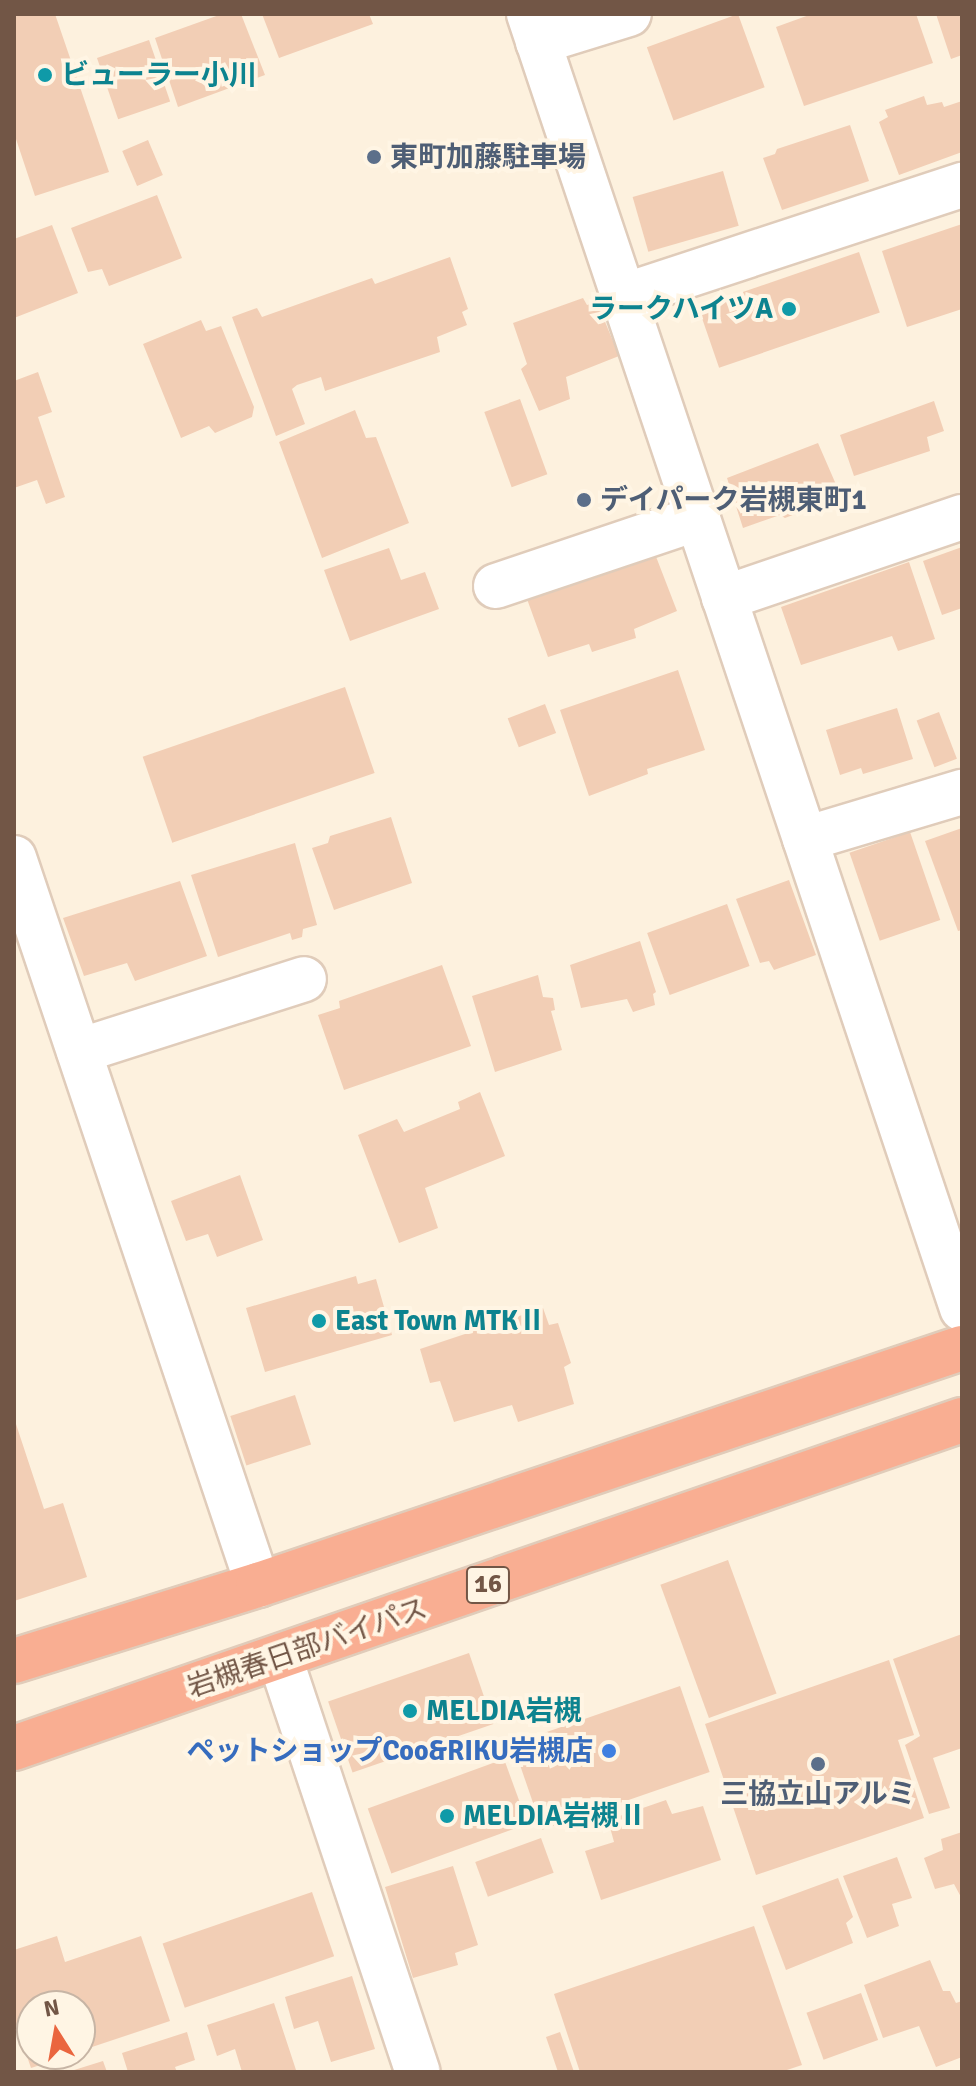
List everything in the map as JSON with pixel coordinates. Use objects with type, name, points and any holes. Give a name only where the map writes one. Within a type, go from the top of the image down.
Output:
[{"type":"highway","points":[[14,1661],[258,1585],[962,1348]]},
{"type":"highway","name":"岩槻春日部バイパス","points":[[14,1748],[962,1420]]},
{"type":"street","points":[[629,14],[533,28],[962,1308]]},
{"type":"street","points":[[624,296],[962,185]]},
{"type":"street","points":[[724,598],[962,517]]},
{"type":"street","points":[[496,586],[698,518]]},
{"type":"street","points":[[805,839],[962,792]]},
{"type":"street","points":[[14,858],[258,1585]]},
{"type":"street","points":[[79,1051],[304,979]]},
{"type":"street","points":[[280,1658],[412,2070]]},
{"type":"building","name":"ビューラー小川","points":[[22,14],[55,14],[109,172],[35,196],[14,133],[14,17]]},
{"type":"building","points":[[222,14],[241,14],[265,75],[178,107],[155,38]]},
{"type":"building","points":[[262,14],[369,14],[373,24],[279,58]]},
{"type":"building","points":[[738,14],[765,87],[674,120],[647,47]]},
{"type":"building","points":[[812,14],[916,14],[933,63],[804,106],[776,27]]},
{"type":"building","points":[[936,14],[962,14],[962,55],[951,59]]},
{"type":"building","points":[[149,40],[170,101],[118,119],[97,58]]},
{"type":"building","points":[[924,96],[927,105],[942,102],[944,107],[962,101],[962,152],[899,175],[879,122],[888,117],[885,110]]},
{"type":"building","points":[[850,125],[869,181],[782,210],[763,158],[775,154],[777,149]]},
{"type":"building","points":[[148,140],[163,175],[137,186],[122,151]]},
{"type":"building","points":[[723,171],[739,226],[648,252],[633,197]]},
{"type":"building","points":[[157,195],[182,258],[109,286],[102,269],[88,272],[71,228]]},
{"type":"building","points":[[962,224],[962,309],[907,327],[882,251]]},
{"type":"building","points":[[52,225],[78,293],[14,318],[14,239]]},
{"type":"building","name":"ラークハイツA","points":[[859,252],[880,313],[719,368],[698,307]]},
{"type":"building","points":[[450,257],[468,309],[462,312],[467,325],[437,337],[440,352],[325,391],[321,377],[297,385],[292,389],[305,424],[276,436],[232,317],[257,308],[262,317],[372,278],[375,284]]},
{"type":"building","points":[[583,298],[587,305],[597,302],[619,356],[566,377],[570,399],[539,411],[521,369],[527,364],[513,323]]},
{"type":"building","points":[[201,320],[206,331],[221,326],[254,407],[252,417],[215,433],[209,426],[181,438],[143,344]]},
{"type":"building","points":[[38,372],[52,412],[38,417],[65,497],[46,504],[37,480],[14,488],[14,381]]},
{"type":"building","points":[[520,399],[547,474],[512,487],[484,412]]},
{"type":"building","points":[[934,401],[944,431],[927,437],[930,451],[854,476],[840,435]]},
{"type":"building","points":[[355,410],[366,438],[376,437],[409,523],[322,558],[279,442]]},
{"type":"building","points":[[818,443],[841,496],[785,518],[780,515],[743,528],[727,478]]},
{"type":"building","points":[[962,547],[962,608],[942,615],[923,561]]},
{"type":"building","points":[[389,548],[401,580],[425,572],[439,609],[350,641],[324,570]]},
{"type":"building","points":[[655,554],[677,611],[634,629],[636,638],[592,652],[589,644],[548,657],[527,599]]},
{"type":"building","points":[[909,562],[935,639],[898,651],[892,636],[801,665],[781,607]]},
{"type":"building","points":[[678,670],[705,750],[647,769],[648,774],[589,796],[560,710]]},
{"type":"building","points":[[345,687],[375,773],[172,843],[143,757]]},
{"type":"building","points":[[545,704],[556,733],[519,747],[508,718]]},
{"type":"building","points":[[897,708],[913,759],[863,774],[861,768],[840,775],[826,730]]},
{"type":"building","points":[[939,712],[957,759],[935,767],[917,721]]},
{"type":"building","points":[[391,817],[412,883],[334,910],[312,848],[328,843],[330,836]]},
{"type":"building","points":[[962,828],[962,930],[958,931],[925,841]]},
{"type":"building","points":[[910,832],[940,920],[880,941],[849,853]]},
{"type":"building","points":[[295,843],[317,925],[303,929],[302,937],[292,940],[290,933],[218,957],[191,875]]},
{"type":"building","points":[[789,880],[816,955],[774,970],[769,961],[760,963],[736,899]]},
{"type":"building","points":[[180,881],[207,956],[135,981],[127,963],[84,976],[63,918]]},
{"type":"building","points":[[727,904],[750,966],[670,995],[647,933]]},
{"type":"building","points":[[640,941],[656,992],[653,994],[655,1005],[633,1012],[627,999],[581,1008],[570,965]]},
{"type":"building","points":[[442,965],[471,1046],[344,1090],[318,1015],[340,1008],[339,1001]]},
{"type":"building","points":[[538,975],[543,997],[553,998],[555,1010],[551,1011],[562,1050],[495,1072],[472,996]]},
{"type":"building","points":[[480,1092],[505,1156],[425,1188],[438,1228],[399,1243],[358,1135],[397,1119],[404,1132],[460,1109],[458,1102]]},
{"type":"building","points":[[240,1175],[263,1240],[217,1257],[208,1234],[186,1241],[171,1201]]},
{"type":"building","name":"East Town MTKⅡ","points":[[356,1276],[358,1284],[376,1279],[392,1335],[265,1372],[246,1308]]},
{"type":"building","points":[[543,1308],[549,1325],[558,1323],[571,1363],[564,1367],[574,1404],[518,1422],[512,1405],[454,1422],[440,1381],[430,1383],[420,1349]]},
{"type":"building","points":[[295,1395],[311,1444],[246,1465],[230,1416]]},
{"type":"building","points":[[14,1418],[44,1509],[63,1503],[87,1577],[14,1601]]},
{"type":"building","points":[[728,1560],[777,1693],[709,1718],[660,1585]]},
{"type":"building","points":[[962,1634],[962,1748],[933,1758],[950,1808],[929,1814],[905,1745],[920,1736],[893,1659]]},
{"type":"building","name":"MELDIA岩槻","points":[[469,1653],[493,1724],[353,1772],[328,1702]]},
{"type":"building","points":[[889,1660],[914,1735],[898,1740],[924,1818],[756,1875],[705,1724]]},
{"type":"building","points":[[680,1686],[710,1772],[542,1830],[513,1744]]},
{"type":"building","name":"MELDIA岩槻Ⅱ","points":[[504,1759],[528,1824],[391,1873],[368,1809]]},
{"type":"building","points":[[666,1800],[672,1814],[703,1806],[721,1860],[601,1900],[585,1851],[614,1842],[608,1820]]},
{"type":"building","points":[[962,1832],[962,1899],[954,1884],[935,1889],[924,1858],[943,1850],[941,1839]]},
{"type":"building","points":[[541,1838],[554,1873],[488,1897],[475,1862]]},
{"type":"building","points":[[897,1857],[912,1898],[892,1904],[899,1926],[867,1938],[843,1876]]},
{"type":"building","points":[[453,1866],[478,1945],[455,1953],[458,1965],[413,1978],[385,1887]]},
{"type":"building","points":[[838,1878],[853,1917],[846,1923],[853,1943],[786,1970],[762,1906]]},
{"type":"building","points":[[312,1892],[334,1956],[185,2008],[163,1943]]},
{"type":"building","points":[[754,1926],[802,2065],[781,2072],[580,2072],[554,1994]]},
{"type":"building","points":[[57,1936],[65,1962],[141,1936],[170,2021],[96,2046],[96,1990],[16,1990],[16,2024],[14,1950]]},
{"type":"building","points":[[930,1960],[943,1991],[950,1991],[956,2003],[962,2001],[962,2057],[936,2067],[919,2026],[883,2038],[864,1985]]},
{"type":"building","points":[[352,1976],[375,2049],[331,2062],[318,2021],[294,2029],[285,1997]]},
{"type":"building","points":[[861,1993],[878,2040],[824,2060],[806,2013]]},
{"type":"building","points":[[274,2003],[296,2070],[242,2072],[235,2049],[217,2056],[207,2025]]},
{"type":"building","points":[[187,2032],[195,2060],[175,2067],[177,2072],[128,2072],[122,2053]]},
{"type":"building","points":[[560,2032],[574,2072],[558,2072],[546,2037]]},
{"type":"building","points":[[103,2061],[107,2072],[71,2072],[96,2070],[96,2063]]},
{"type":"place","name":"ビューラー小川","points":[[45,75]]},
{"type":"place","name":"東町加藤駐車場","points":[[374,157]]},
{"type":"place","name":"ラークハイツA","points":[[789,309]]},
{"type":"place","name":"デイパーク岩槻東町1","points":[[584,500]]},
{"type":"place","name":"East Town MTKⅡ","points":[[319,1321]]},
{"type":"place","name":"MELDIA岩槻","points":[[410,1711]]},
{"type":"place","name":"ペットショップCoo&RIKU岩槻店","points":[[609,1751]]},
{"type":"place","name":"三協立山アルミ","points":[[818,1764]]},
{"type":"place","name":"MELDIA岩槻Ⅱ","points":[[447,1816]]}]
